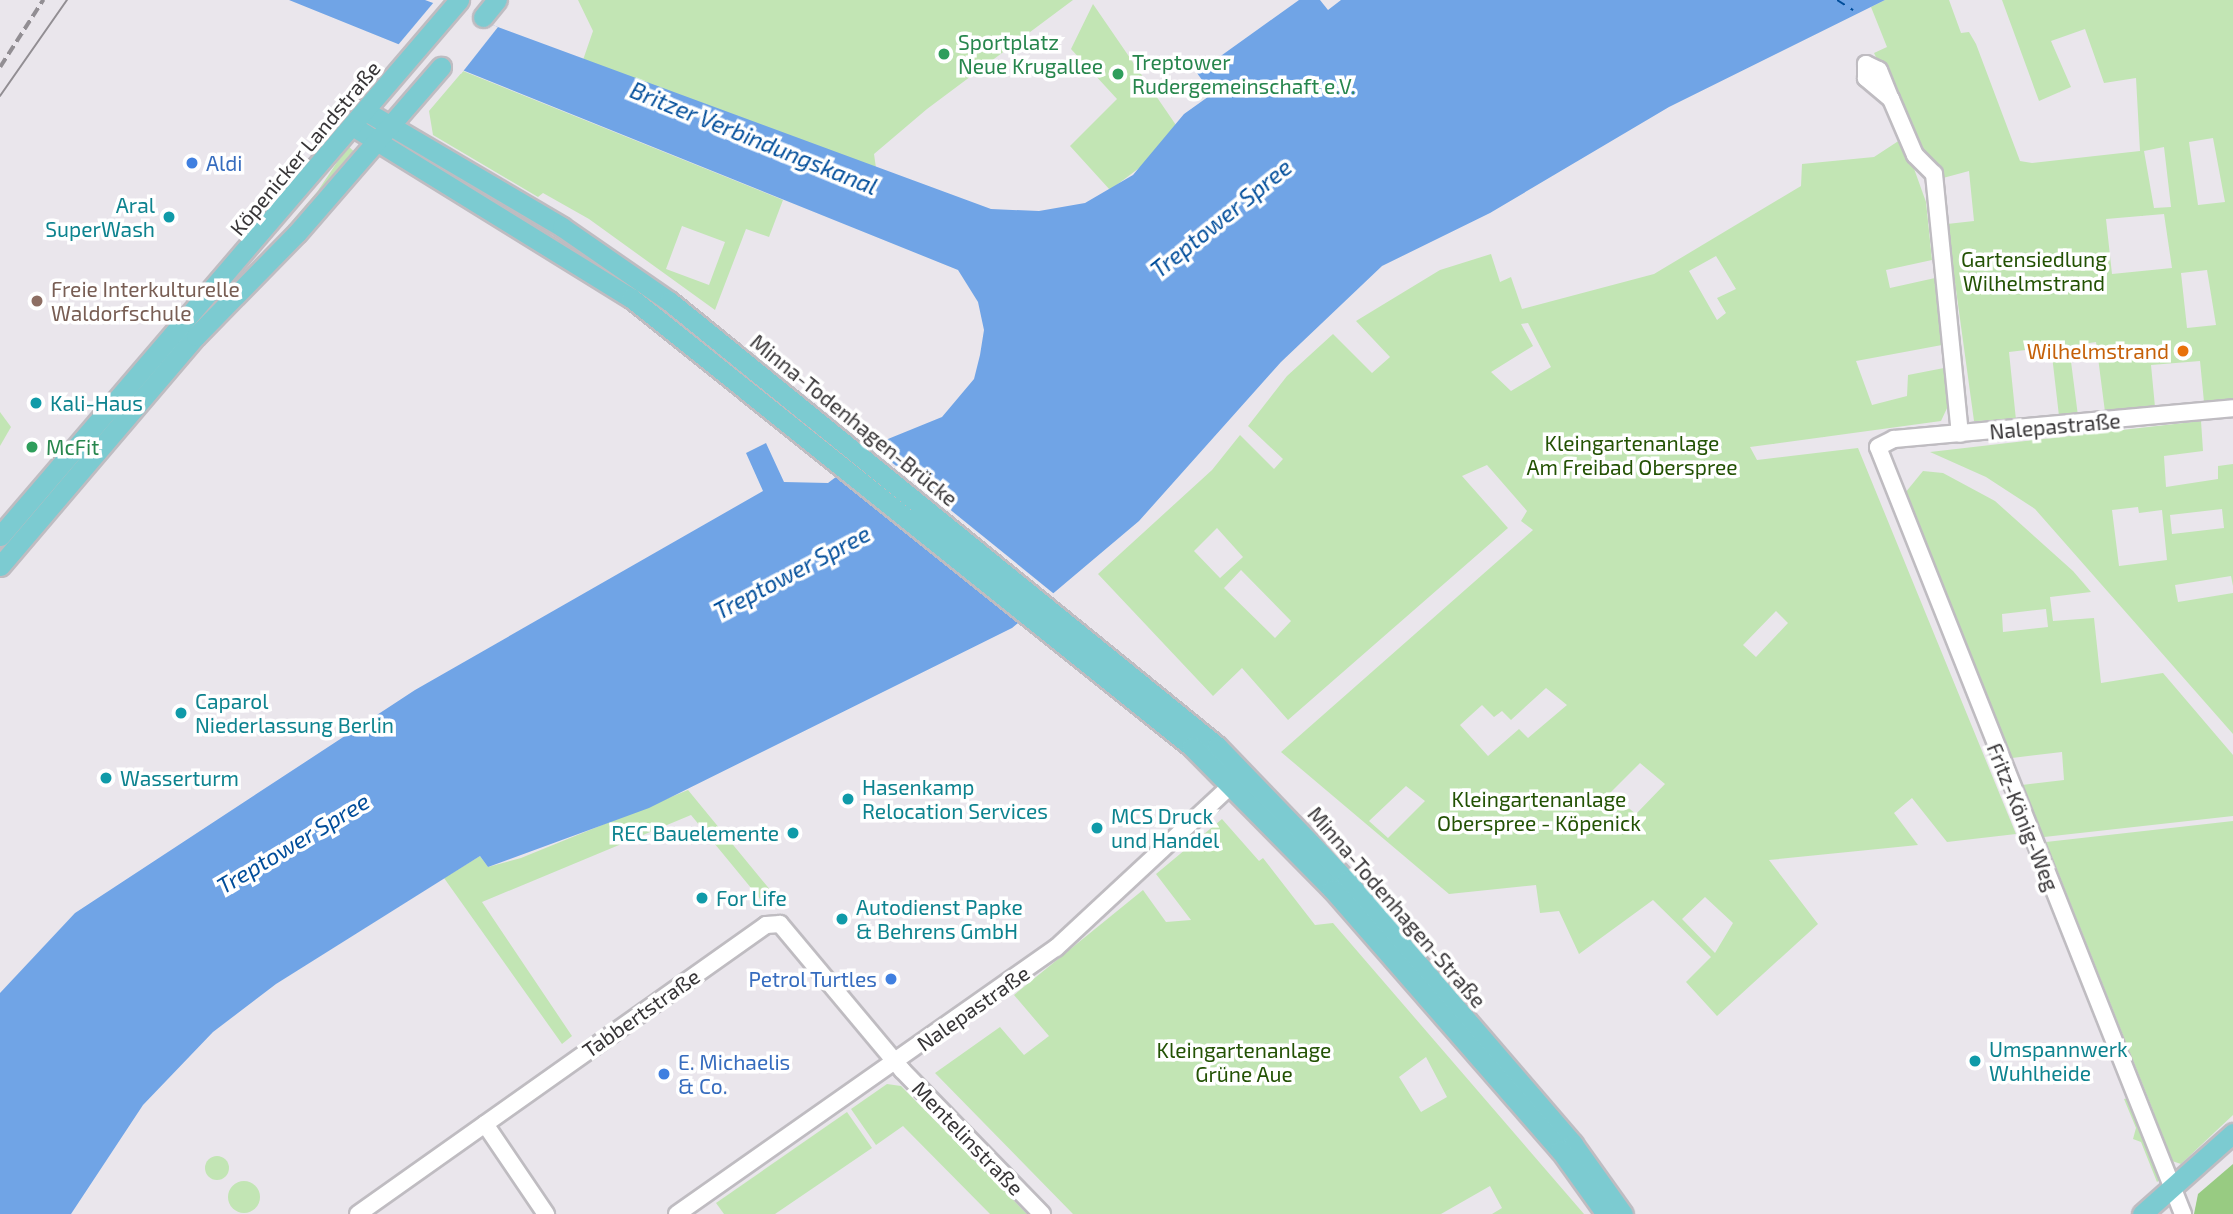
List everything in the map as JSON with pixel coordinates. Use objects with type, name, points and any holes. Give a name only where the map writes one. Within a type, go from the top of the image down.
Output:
[{"type":"main road","points":[[483,17],[497,0]]},
{"type":"main road","name":"Köpenicker Landstraße","points":[[190,329],[457,2]]},
{"type":"main road","points":[[0,536],[190,329],[386,134],[441,67]]},
{"type":"main road","points":[[368,112],[386,134]]},
{"type":"main road","points":[[354,127],[386,134]]},
{"type":"main road","name":"Minna-Todenhagen-Brücke","points":[[386,134],[562,227],[689,316],[1110,657]]},
{"type":"main road","name":"Minna-Todenhagen-Brücke","points":[[386,134],[550,244],[700,351],[1098,673]]},
{"type":"main road","points":[[0,566],[190,329]]},
{"type":"main road","name":"Minna-Todenhagen-Straße","points":[[1110,657],[1238,779],[1573,1144],[1623,1214]]},
{"type":"main road","name":"Minna-Todenhagen-Straße","points":[[1098,673],[1238,779],[1560,1150],[1606,1214]]},
{"type":"main road","points":[[2142,1214],[2177,1200],[2233,1133]]},
{"type":"main road","points":[[2160,1214],[2233,1147]]},
{"type":"street","points":[[1891,99],[1915,155],[1934,174],[1937,188],[1959,434]]},
{"type":"street","name":"Nalepastraße","points":[[1878,447],[1894,439],[2233,408]]},
{"type":"street","name":"Fritz-König-Weg","points":[[1878,447],[2177,1200]]},
{"type":"street","name":"Nalepastraße","points":[[677,1214],[1056,948],[1238,779]]},
{"type":"street","name":"Tabbertstraße","points":[[358,1214],[766,925],[788,927],[895,1062]]},
{"type":"street","name":"Mentelinstraße","points":[[895,1062],[1042,1214]]},
{"type":"street","points":[[485,1124],[546,1214]]},
{"type":"green space","points":[[578,0],[1073,0],[927,109],[874,154],[876,168],[583,60],[593,31]]},
{"type":"green space","name":"Gartensiedlung Wilhelmstrand","points":[[1885,0],[1949,0],[1961,33],[1969,32],[1976,44],[2020,161],[2032,163],[2140,151],[2136,78],[2104,83],[2085,29],[2051,41],[2071,87],[2039,101],[2002,0],[2233,0],[2233,400],[2204,402],[2200,361],[2151,365],[2155,407],[2105,412],[2096,342],[2069,346],[2078,416],[2059,416],[2051,347],[2009,352],[2016,420],[1974,421],[1947,224],[1974,221],[1969,171],[1943,178],[1922,154],[1874,53],[1887,47],[1871,7]],"holes":[[[2213,138],[2225,202],[2198,205],[2189,142]],[[2164,147],[2171,207],[2154,208],[2144,151]],[[2164,214],[2172,268],[2112,274],[2106,219]],[[2207,270],[2216,325],[2187,328],[2181,273]]]},
{"type":"green space","name":"Treptower Rudergemeinschaft e.V.","points":[[1093,4],[1178,128],[1151,159],[1110,190],[1070,146],[1117,99],[1071,49]]},
{"type":"green space","points":[[463,71],[783,200],[769,237],[746,229],[715,310],[589,219],[543,193],[538,197],[433,135],[429,111]],"holes":[[[682,226],[725,242],[709,285],[666,269]]]},
{"type":"green space","points":[[1903,138],[1926,202],[1932,260],[1886,270],[1890,288],[1935,278],[1942,345],[1856,361],[1872,405],[1907,396],[1908,375],[1944,368],[1948,406],[1941,421],[1750,447],[1757,460],[1858,448],[2016,834],[1947,842],[1912,798],[1894,813],[1918,845],[1769,860],[1818,924],[1717,1016],[1686,982],[1711,957],[1653,900],[1579,954],[1559,911],[1540,913],[1536,885],[1449,894],[1281,752],[1533,530],[1521,521],[1527,511],[1487,465],[1462,476],[1508,528],[1288,720],[1242,668],[1213,696],[1098,574],[1212,470],[1240,435],[1274,469],[1283,459],[1248,426],[1287,376],[1333,334],[1372,373],[1390,357],[1356,321],[1440,270],[1491,254],[1500,282],[1511,277],[1522,309],[1654,274],[1801,186],[1802,164],[1874,157]],"holes":[[[1716,256],[1736,289],[1717,298],[1726,313],[1717,320],[1689,271]],[[1528,323],[1551,367],[1511,391],[1491,372],[1533,346],[1521,324]],[[1217,528],[1243,557],[1220,578],[1194,551]],[[1241,570],[1291,621],[1275,638],[1224,588]],[[1776,611],[1788,623],[1756,657],[1743,645]],[[1546,688],[1567,705],[1528,738],[1519,729],[1488,756],[1460,725],[1482,705],[1494,717],[1502,711],[1511,720]],[[1640,763],[1665,784],[1636,814],[1610,793]],[[1406,786],[1425,801],[1388,838],[1369,821]],[[1705,897],[1733,923],[1715,953],[1682,919]]]},
{"type":"green space","points":[[348,146],[358,155],[269,248],[317,192]]},
{"type":"green space","points":[[407,146],[552,232],[549,237],[404,149]]},
{"type":"green space","points":[[0,412],[11,427],[0,446]]},
{"type":"green space","points":[[2201,421],[2203,451],[2164,456],[2166,487],[2218,479],[2218,466],[2233,464],[2233,586],[2231,576],[2175,585],[2178,602],[2233,593],[2233,734],[2035,509],[1986,477],[1930,452]],"holes":[[[2138,507],[2139,513],[2162,510],[2167,560],[2119,566],[2112,510]],[[2222,509],[2224,528],[2172,534],[2170,515]]]},
{"type":"green space","points":[[1923,471],[1943,473],[1995,501],[2073,571],[2091,592],[2050,597],[2053,621],[2094,618],[2101,683],[2163,673],[2233,755],[2233,816],[2044,837],[2022,785],[2064,780],[2062,752],[2012,758],[1905,493]],"holes":[[[2046,609],[2048,627],[2003,632],[2002,614]]]},
{"type":"green space","points":[[688,790],[776,897],[765,905],[691,815],[482,902],[572,1036],[562,1044],[444,878],[480,856],[488,867],[521,858]]},
{"type":"green space","name":"Kleingartenanlage Grüne Aue","points":[[1222,819],[1259,861],[1263,858],[1315,925],[1333,923],[1584,1214],[1492,1214],[1502,1208],[1490,1186],[1441,1214],[1073,1214],[935,1073],[1000,1027],[1024,1055],[1049,1036],[1014,995],[1143,890],[1166,922],[1191,920],[1156,874]],"holes":[[[1426,1057],[1447,1097],[1421,1112],[1399,1077]]]},
{"type":"green space","points":[[2233,821],[2233,1115],[2181,1164],[2172,1161],[2149,1115],[2154,1113],[2046,842]]},
{"type":"green space","points":[[887,1084],[901,1086],[1027,1214],[990,1214],[903,1126],[876,1145],[851,1109]]},
{"type":"green space","points":[[2130,1098],[2162,1178],[2157,1182],[2141,1142],[2133,1139],[2136,1128],[2124,1099]]},
{"type":"green space","points":[[847,1112],[872,1148],[775,1214],[724,1214],[716,1203]]},
{"type":"green space","points":[[217,1156],[226,1159],[229,1168],[226,1177],[217,1180],[208,1177],[205,1168],[208,1159]]},
{"type":"green space","points":[[2233,1164],[2233,1214],[2194,1214],[2198,1194]]},
{"type":"green space","points":[[244,1181],[255,1186],[260,1197],[255,1208],[244,1213],[233,1208],[228,1197],[233,1186]]},
{"type":"water","points":[[289,0],[425,0],[991,209],[1039,211],[1085,203],[1133,175],[1184,114],[1212,94],[1197,73],[1299,0],[1320,0],[1328,10],[1341,0],[1885,0],[1669,107],[1490,213],[1382,266],[1281,362],[1139,521],[1012,628],[649,808],[488,867],[480,856],[276,984],[213,1032],[143,1105],[71,1214],[0,1214],[0,993],[75,913],[415,690],[763,491],[746,453],[766,443],[784,482],[828,483],[883,441],[942,417],[974,379],[980,355],[984,330],[978,302],[958,270]]},
{"type":"pier","points":[[434,2],[498,27],[461,74],[398,45]]},
{"type":"pier","points":[[874,448],[1055,595],[1042,610],[861,464]]},
{"type":"ferry route","points":[[1837,0],[1853,10]]},
{"type":"tram line","points":[[0,96],[67,0]]},
{"type":"railway","points":[[0,67],[43,0]]},
{"type":"place","name":"Sportplatz Neue Krugallee","points":[[944,54]]},
{"type":"place","name":"Treptower Rudergemeinschaft e.V.","points":[[1118,74]]},
{"type":"place","name":"Aldi","points":[[192,163]]},
{"type":"place","name":"Aral SuperWash","points":[[169,217]]},
{"type":"place","name":"Freie Interkulturelle Waldorfschule","points":[[37,301]]},
{"type":"place","name":"Wilhelmstrand","points":[[2183,351]]},
{"type":"place","name":"Kali-Haus","points":[[36,403]]},
{"type":"place","name":"McFit","points":[[32,447]]},
{"type":"place","name":"Caparol Niederlassung Berlin","points":[[181,713]]},
{"type":"place","name":"Wasserturm","points":[[106,778]]},
{"type":"place","name":"Hasenkamp Relocation Services","points":[[848,799]]},
{"type":"place","name":"MCS Druck und Handel","points":[[1097,828]]},
{"type":"place","name":"REC Bauelemente","points":[[793,833]]},
{"type":"place","name":"For Life","points":[[702,898]]},
{"type":"place","name":"Autodienst Papke & Behrens GmbH","points":[[842,919]]},
{"type":"place","name":"Petrol Turtles","points":[[891,979]]},
{"type":"place","name":"Umspannwerk Wuhlheide","points":[[1975,1061]]},
{"type":"place","name":"E. Michaelis & Co.","points":[[664,1074]]},
{"type":"water label","name":"Britzer Verbindungskanal","points":[[754,138]]},
{"type":"water label","name":"Treptower Spree","points":[[1221,218]]},
{"type":"water label","name":"Treptower Spree","points":[[792,572]]},
{"type":"water label","name":"Treptower Spree","points":[[293,843]]},
{"type":"park label","name":"Kleingartenanlage Am Freibad Oberspree","points":[[1632,455]]},
{"type":"park label","name":"Kleingartenanlage Oberspree - Köpenick","points":[[1539,811]]}]
